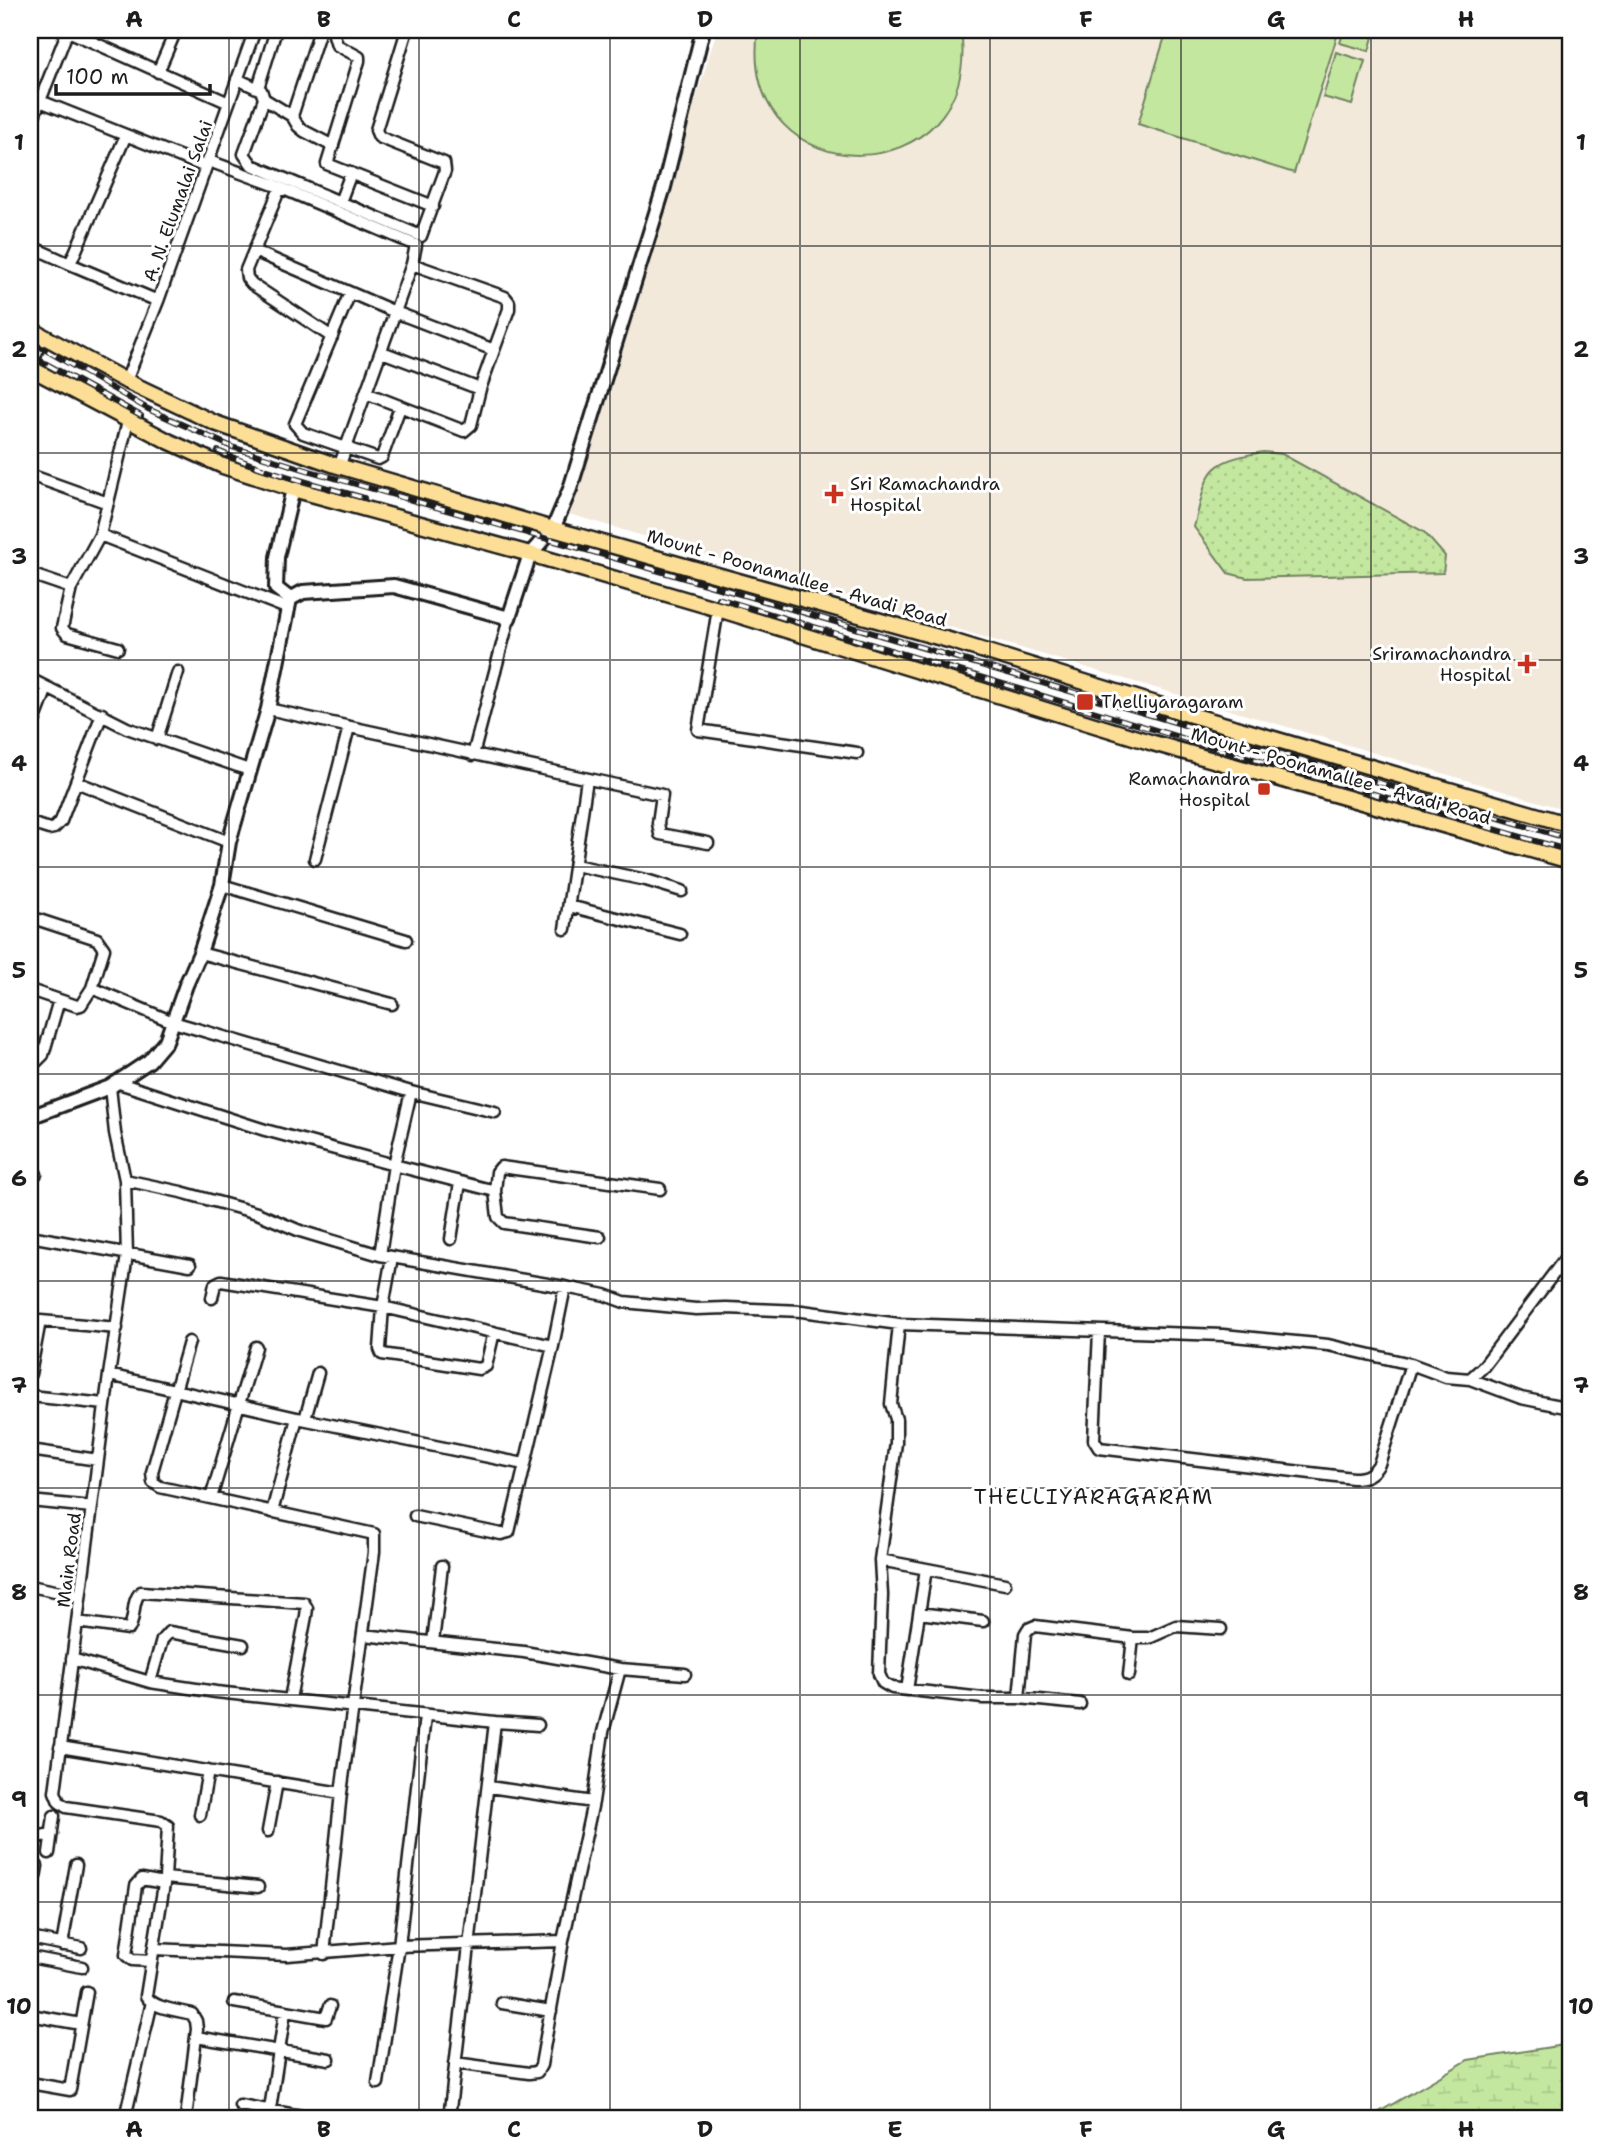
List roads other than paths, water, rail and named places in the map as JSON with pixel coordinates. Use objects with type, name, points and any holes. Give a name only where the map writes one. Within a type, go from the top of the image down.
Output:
[{"type":"main road","name":"Mount - Poonamallee - Avadi Road","points":[[36,332],[126,381],[215,423],[339,467],[952,641],[1188,714],[1570,825]]},
{"type":"main road","name":"Mount - Poonamallee - Avadi Road","points":[[30,369],[128,421],[223,466],[293,489],[530,554],[1153,743],[1570,862]]},
{"type":"street","points":[[30,126],[35,99],[68,30],[229,103]]},
{"type":"street","points":[[158,72],[176,30]]},
{"type":"street","name":"A. N. Elumalai Salai","points":[[126,381],[158,302],[255,30]]},
{"type":"street","points":[[258,88],[276,30]]},
{"type":"street","points":[[292,116],[320,30]]},
{"type":"street","points":[[336,30],[334,35],[337,45],[359,57],[359,61],[327,164],[433,206]]},
{"type":"street","points":[[237,79],[261,90],[264,99],[244,155],[246,159],[256,167],[421,236],[445,172],[444,163],[379,137],[376,130],[407,30]]},
{"type":"street","points":[[473,755],[509,618],[530,554],[553,529],[569,489],[664,187],[703,30]]},
{"type":"street","points":[[35,99],[126,135],[280,188],[416,245],[382,352],[339,467]]},
{"type":"street","points":[[264,99],[292,116],[304,131],[333,146]]},
{"type":"street","points":[[70,264],[126,135]]},
{"type":"street","points":[[340,202],[351,173]]},
{"type":"street","points":[[280,188],[246,270],[247,278],[332,337]]},
{"type":"street","points":[[30,246],[158,302]]},
{"type":"street","points":[[254,251],[395,312],[494,350]]},
{"type":"street","points":[[366,393],[464,431],[471,425],[509,302],[505,297],[412,264]]},
{"type":"street","points":[[350,293],[295,424],[303,433],[379,459],[383,457],[400,407]]},
{"type":"street","points":[[30,369],[36,332]]},
{"type":"street","points":[[382,352],[480,389]]},
{"type":"street","points":[[118,648],[63,631],[62,625],[71,587],[100,535],[128,421]]},
{"type":"street","points":[[30,475],[108,503]]},
{"type":"street","points":[[289,604],[276,588],[277,557],[293,489]]},
{"type":"street","points":[[100,535],[289,604]]},
{"type":"street","points":[[30,574],[71,587]]},
{"type":"street","points":[[30,1117],[113,1084],[149,1062],[166,1041],[222,886],[229,842],[268,709],[289,604],[303,592],[394,586],[509,618]]},
{"type":"street","points":[[718,609],[698,730],[857,753]]},
{"type":"street","points":[[157,738],[178,672]]},
{"type":"street","points":[[30,679],[127,728],[249,770]]},
{"type":"street","points":[[30,732],[47,688]]},
{"type":"street","points":[[268,709],[662,795],[658,822],[660,834],[708,843]]},
{"type":"street","points":[[30,823],[49,829],[58,826],[102,714]]},
{"type":"street","points":[[315,859],[349,727]]},
{"type":"street","points":[[565,929],[587,779]]},
{"type":"street","points":[[76,782],[229,842]]},
{"type":"street","points":[[575,865],[646,880],[682,891]]},
{"type":"street","points":[[222,886],[406,940]]},
{"type":"street","points":[[569,906],[680,934]]},
{"type":"street","points":[[30,917],[101,942],[104,949],[92,988],[81,1005],[30,990]]},
{"type":"street","points":[[200,953],[392,1004]]},
{"type":"street","points":[[92,988],[173,1022],[411,1092],[495,1112]]},
{"type":"street","points":[[30,1063],[43,1055],[59,1000]]},
{"type":"street","points":[[113,1084],[253,1126],[495,1191]]},
{"type":"street","name":"Main Road","points":[[113,1084],[115,1133],[125,1180],[127,1255],[108,1375],[55,1792],[59,1802],[66,1807],[161,1821],[168,1826],[164,1880],[146,1996],[152,2002]]},
{"type":"street","points":[[380,1255],[394,1165],[411,1092]]},
{"type":"street","points":[[600,1237],[504,1223],[498,1217],[495,1191],[497,1172],[501,1167],[660,1189]]},
{"type":"street","points":[[125,1180],[257,1213],[300,1231],[392,1258],[565,1287],[648,1306],[786,1310],[899,1324],[1223,1335],[1314,1344],[1411,1364],[1446,1377],[1470,1379],[1521,1398],[1570,1408]]},
{"type":"street","points":[[451,1239],[460,1183]]},
{"type":"street","points":[[30,1237],[190,1265]]},
{"type":"street","points":[[1470,1379],[1483,1367],[1570,1252]]},
{"type":"street","points":[[392,1258],[383,1307],[380,1349],[386,1356],[482,1368],[487,1361],[494,1332]]},
{"type":"street","points":[[212,1297],[215,1284],[221,1281],[383,1307],[553,1346]]},
{"type":"street","points":[[415,1516],[506,1534],[510,1528],[565,1287]]},
{"type":"street","points":[[30,1374],[35,1320],[117,1328]]},
{"type":"street","points":[[899,1324],[891,1404],[896,1419],[896,1443],[880,1560],[882,1595],[879,1674],[887,1686],[907,1690],[1080,1704]]},
{"type":"street","points":[[1099,1331],[1094,1440],[1099,1448],[1353,1478],[1373,1474],[1379,1464],[1411,1364]]},
{"type":"street","points":[[189,1342],[152,1478],[160,1487],[374,1534],[374,1552],[341,1793],[324,1954]]},
{"type":"street","points":[[211,1498],[256,1347]]},
{"type":"street","points":[[272,1511],[318,1373]]},
{"type":"street","points":[[108,1375],[301,1419],[524,1464]]},
{"type":"street","points":[[30,1396],[105,1404]]},
{"type":"street","points":[[30,1450],[98,1460]]},
{"type":"street","points":[[30,1501],[92,1507]]},
{"type":"street","points":[[880,1560],[1005,1584]]},
{"type":"street","points":[[433,1642],[442,1566]]},
{"type":"street","points":[[907,1690],[926,1569]]},
{"type":"street","points":[[30,1586],[80,1596]]},
{"type":"street","points":[[77,1622],[129,1629],[136,1597],[141,1591],[304,1602],[307,1608],[290,1699]]},
{"type":"street","points":[[919,1613],[983,1621]]},
{"type":"street","points":[[1019,1698],[1024,1638],[1028,1629],[1035,1626],[1133,1638],[1149,1638],[1176,1626],[1221,1629]]},
{"type":"street","points":[[150,1682],[162,1640],[169,1632],[243,1645]]},
{"type":"street","points":[[363,1635],[547,1655],[620,1668],[685,1674]]},
{"type":"street","points":[[1129,1675],[1133,1638]]},
{"type":"street","points":[[72,1659],[150,1682],[216,1692],[425,1716],[538,1725]]},
{"type":"street","points":[[455,2063],[529,2073],[537,2072],[541,2065],[563,1941],[593,1802],[603,1732],[620,1668]]},
{"type":"street","points":[[378,2083],[399,1946],[425,1716]]},
{"type":"street","points":[[449,2118],[495,1722]]},
{"type":"street","points":[[60,1747],[341,1793]]},
{"type":"street","points":[[200,1815],[208,1771]]},
{"type":"street","points":[[268,1831],[277,1782]]},
{"type":"street","points":[[489,1787],[593,1802]]},
{"type":"street","points":[[49,1853],[54,1816]]},
{"type":"street","points":[[30,1838],[52,1834]]},
{"type":"street","points":[[62,1944],[76,1865]]},
{"type":"street","points":[[30,1908],[37,1866]]},
{"type":"street","points":[[152,1961],[132,1960],[126,1955],[138,1882],[142,1879],[258,1887]]},
{"type":"street","points":[[30,1938],[81,1948]]},
{"type":"street","points":[[154,1949],[287,1955],[399,1946],[563,1941]]},
{"type":"street","points":[[30,1957],[82,1967]]},
{"type":"street","points":[[30,2083],[70,2090],[87,1992]]},
{"type":"street","points":[[127,2109],[152,2002],[192,2014],[196,2021],[186,2118]]},
{"type":"street","points":[[233,2002],[326,2018],[330,2006]]},
{"type":"street","points":[[502,2003],[551,2011]]},
{"type":"street","points":[[270,2109],[285,2012]]},
{"type":"street","points":[[30,2015],[81,2024]]},
{"type":"street","points":[[196,2037],[329,2059]]},
{"type":"street","points":[[240,2105],[313,2118]]},
{"type":"railway","points":[[30,341],[148,409],[232,447],[1570,839]]},
{"type":"railway","points":[[30,355],[141,416]]},
{"type":"railway","points":[[218,451],[272,471],[364,498]]},
{"type":"railway","points":[[718,598],[1202,744],[1570,851]]},
{"type":"place","name":"Sri Ramachandra Hospital","points":[[834,494]]},
{"type":"place","name":"Sriramachandra Hospital","points":[[1527,664]]},
{"type":"place","name":"Thelliyaragaram","points":[[1085,702]]},
{"type":"place","name":"Ramachandra Hospital","points":[[1264,789]]},
{"type":"district","name":"THELLIYARAGARAM","points":[[1094,1497]]}]
